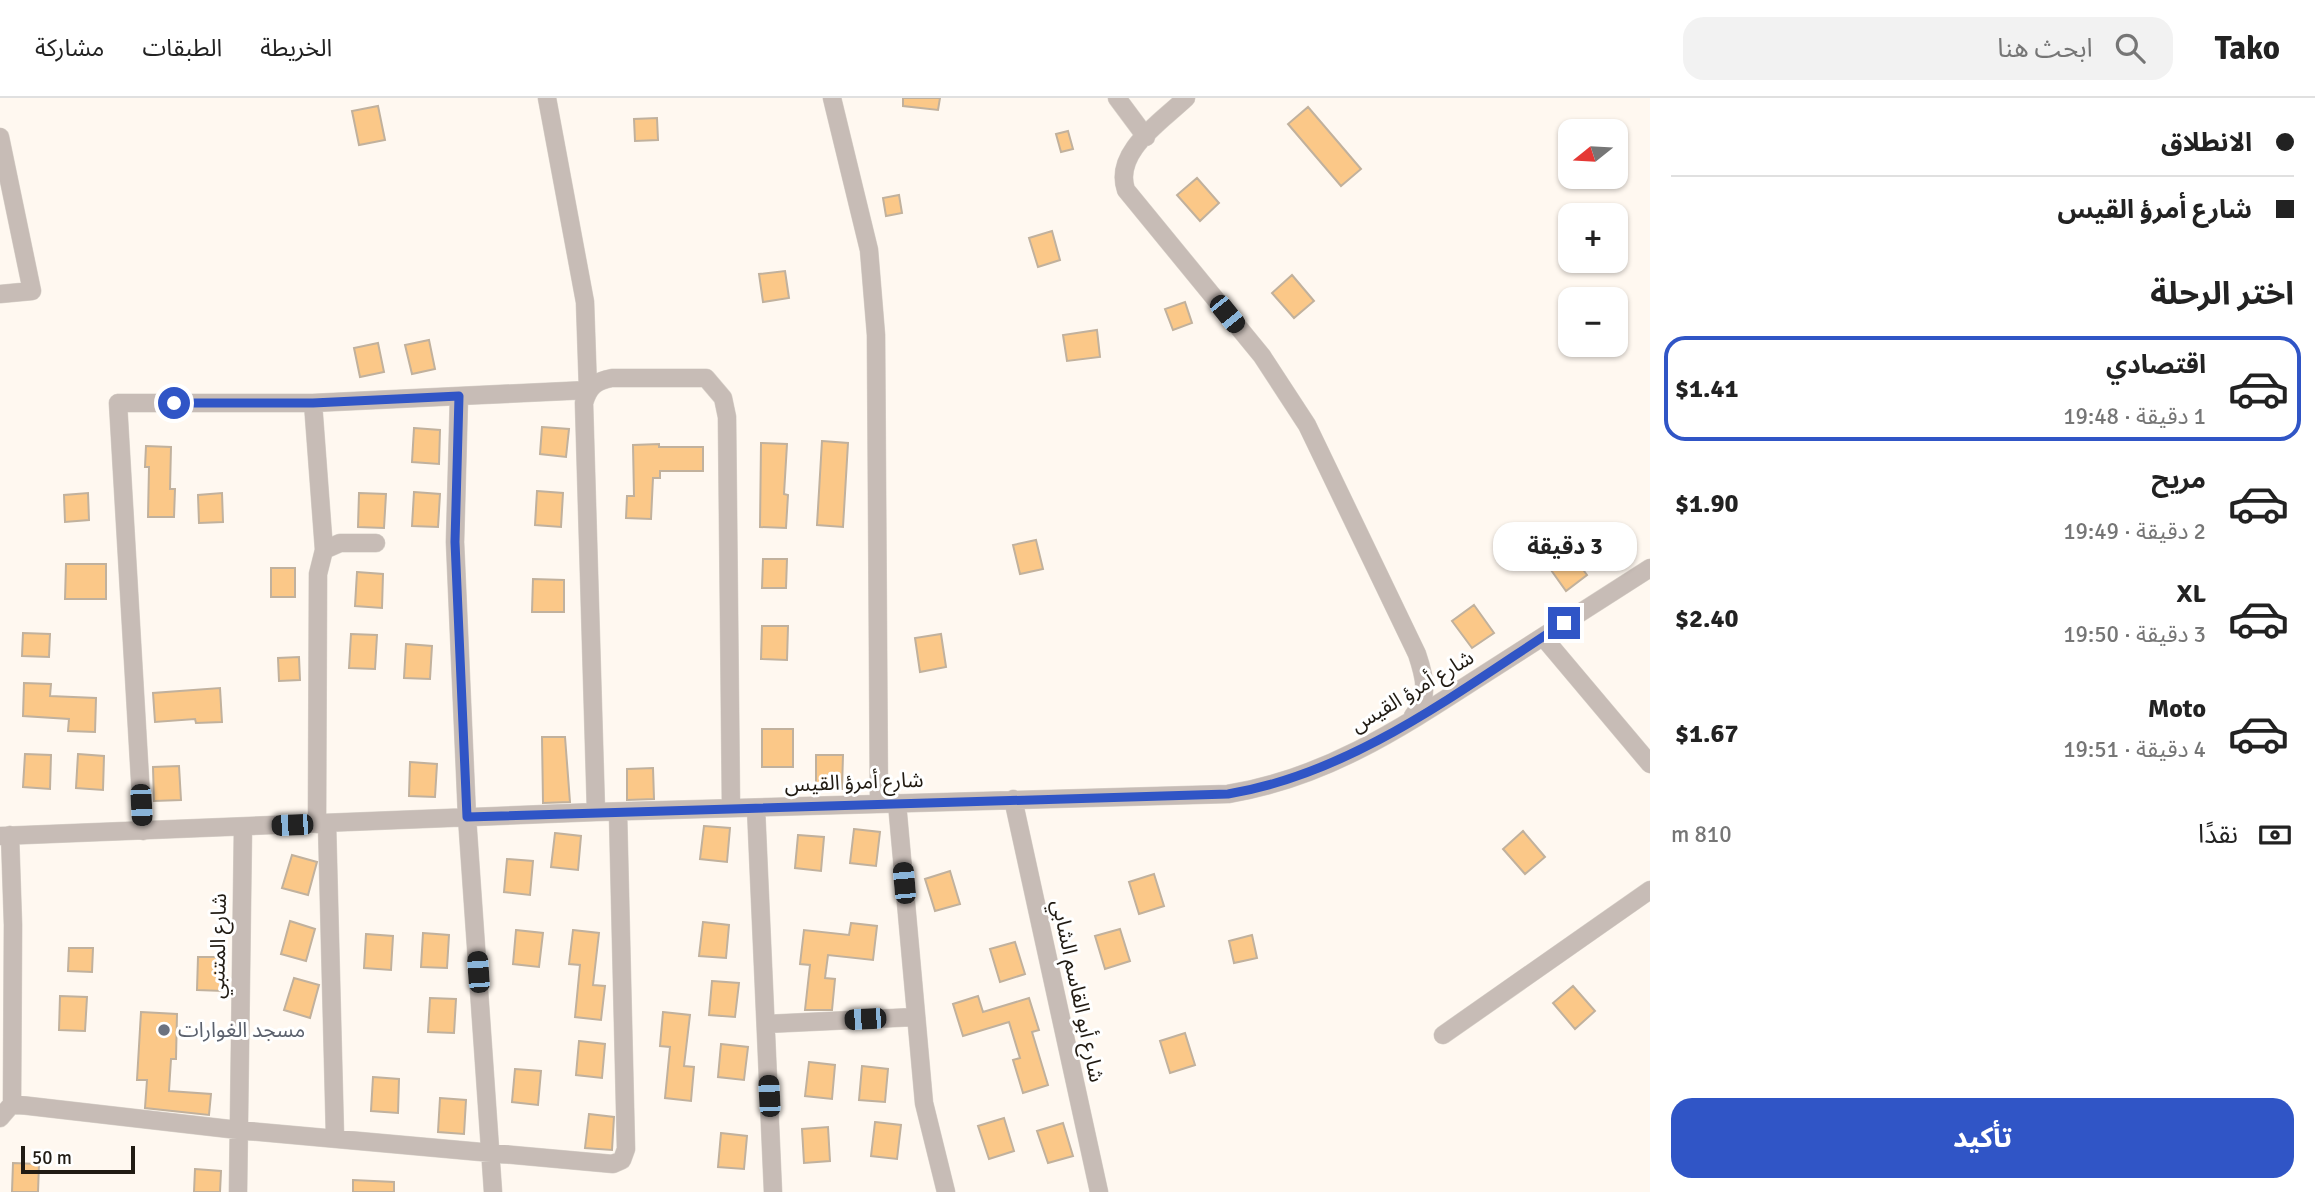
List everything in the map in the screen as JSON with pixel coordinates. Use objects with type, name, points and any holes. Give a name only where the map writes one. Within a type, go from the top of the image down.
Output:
[{"type":"street","points":[[547,98],[585,302],[588,390],[584,403],[596,812]]},
{"type":"street","points":[[832,98],[869,250],[876,335],[879,804]]},
{"type":"street","points":[[1116,98],[1146,137]]},
{"type":"street","points":[[1186,98],[1127,156],[1121,176],[1126,190],[1262,356],[1307,425],[1423,672],[1426,681],[1423,704],[1409,722]]},
{"type":"street","points":[[0,137],[32,290],[0,294]]},
{"type":"street","points":[[143,831],[118,402],[313,403],[588,390],[598,381],[612,378],[706,377],[723,398],[727,417],[731,808]]},
{"type":"street","points":[[459,396],[455,542],[467,817],[493,1192]]},
{"type":"street","points":[[313,403],[324,550],[318,574],[322,824],[335,1137]]},
{"type":"street","points":[[324,550],[340,543],[376,543]]},
{"type":"street","name":"شارع أمرؤ القيس","points":[[5,835],[596,812],[1228,794],[1271,787],[1312,773],[1409,722],[1650,568]]},
{"type":"street","points":[[1543,637],[1650,764]]},
{"type":"street","name":"شارع أبو القاسم الشابي","points":[[1013,799],[1099,1192]]},
{"type":"street","points":[[897,803],[924,1104],[946,1192]]},
{"type":"street","points":[[756,808],[773,1192]]},
{"type":"street","points":[[5,835],[13,925],[6,1111],[335,1137],[613,1164],[622,1160],[626,1149],[618,812]]},
{"type":"street","name":"شارع المتنبي","points":[[238,1192],[243,827]]},
{"type":"street","points":[[1443,1035],[1650,890]]},
{"type":"street","points":[[766,1024],[915,1017]]},
{"type":"building","points":[[903,98],[940,98],[938,110],[903,106]]},
{"type":"building","points":[[378,106],[385,140],[359,145],[352,111]]},
{"type":"building","points":[[1308,107],[1361,169],[1341,186],[1288,124]]},
{"type":"building","points":[[657,118],[658,140],[635,141],[634,119]]},
{"type":"building","points":[[1068,131],[1073,149],[1061,152],[1056,134]]},
{"type":"building","points":[[1197,178],[1219,203],[1200,221],[1177,195]]},
{"type":"building","points":[[899,195],[902,213],[886,216],[883,198]]},
{"type":"building","points":[[1052,231],[1060,260],[1038,267],[1029,238]]},
{"type":"building","points":[[785,271],[789,298],[763,302],[759,274]]},
{"type":"building","points":[[1292,275],[1314,301],[1294,318],[1272,293]]},
{"type":"building","points":[[1185,302],[1192,323],[1173,330],[1165,309]]},
{"type":"building","points":[[1097,330],[1100,357],[1067,361],[1063,335]]},
{"type":"building","points":[[429,340],[435,369],[412,374],[405,345]]},
{"type":"building","points":[[378,343],[384,372],[360,377],[354,348]]},
{"type":"building","points":[[542,427],[569,429],[566,457],[540,454]]},
{"type":"building","points":[[414,428],[440,430],[439,464],[412,462]]},
{"type":"building","points":[[822,441],[848,443],[843,527],[817,525]]},
{"type":"building","points":[[761,443],[787,444],[784,494],[788,495],[786,528],[760,527]]},
{"type":"building","points":[[659,444],[659,447],[703,447],[703,471],[660,471],[660,478],[653,478],[651,519],[626,518],[627,496],[634,496],[633,445]]},
{"type":"building","points":[[146,446],[171,447],[170,489],[175,489],[174,517],[148,517],[149,467],[145,467]]},
{"type":"building","points":[[537,491],[563,493],[561,527],[535,525]]},
{"type":"building","points":[[414,492],[440,494],[438,527],[412,526]]},
{"type":"building","points":[[88,493],[89,520],[65,522],[64,495]]},
{"type":"building","points":[[222,493],[223,522],[199,523],[198,495]]},
{"type":"building","points":[[359,493],[386,494],[384,528],[358,527]]},
{"type":"building","points":[[1036,540],[1043,569],[1020,574],[1013,545]]},
{"type":"building","points":[[1567,548],[1587,575],[1566,591],[1546,563]]},
{"type":"building","points":[[763,559],[787,559],[786,588],[762,588]]},
{"type":"building","points":[[66,564],[106,564],[106,599],[65,599]]},
{"type":"building","points":[[271,568],[295,568],[295,597],[271,597]]},
{"type":"building","points":[[357,572],[383,574],[382,608],[355,606]]},
{"type":"building","points":[[533,579],[564,580],[564,612],[532,612]]},
{"type":"building","points":[[1474,605],[1494,633],[1472,648],[1452,621]]},
{"type":"building","points":[[762,626],[788,626],[787,660],[761,659]]},
{"type":"building","points":[[23,633],[50,634],[49,657],[22,656]]},
{"type":"building","points":[[351,634],[377,635],[375,669],[349,668]]},
{"type":"building","points":[[941,634],[946,667],[920,672],[915,638]]},
{"type":"building","points":[[406,644],[432,646],[430,679],[404,678]]},
{"type":"building","points":[[299,657],[300,680],[279,681],[278,658]]},
{"type":"building","points":[[24,683],[51,684],[50,696],[96,698],[95,732],[68,731],[69,719],[23,716]]},
{"type":"building","points":[[220,688],[222,722],[196,723],[195,719],[155,722],[153,693]]},
{"type":"building","points":[[762,729],[793,729],[793,767],[762,767]]},
{"type":"building","points":[[542,737],[565,737],[570,802],[543,803]]},
{"type":"building","points":[[25,754],[51,755],[50,789],[23,787]]},
{"type":"building","points":[[78,754],[104,756],[103,790],[76,788]]},
{"type":"building","points":[[816,755],[843,755],[842,789],[816,788]]},
{"type":"building","points":[[410,762],[437,764],[435,797],[409,796]]},
{"type":"building","points":[[179,766],[181,800],[154,801],[153,767]]},
{"type":"building","points":[[653,768],[654,799],[627,800],[627,769]]},
{"type":"building","points":[[704,826],[730,828],[727,862],[700,859]]},
{"type":"building","points":[[854,829],[880,832],[876,866],[850,863]]},
{"type":"building","points":[[1523,831],[1545,857],[1525,874],[1503,849]]},
{"type":"building","points":[[555,833],[581,836],[578,870],[551,867]]},
{"type":"building","points":[[798,835],[824,837],[821,871],[795,868]]},
{"type":"building","points":[[292,855],[317,862],[308,895],[282,888]]},
{"type":"building","points":[[507,859],[533,861],[530,895],[504,892]]},
{"type":"building","points":[[950,871],[960,904],[935,911],[925,879]]},
{"type":"building","points":[[1154,874],[1164,906],[1139,914],[1129,882]]},
{"type":"building","points":[[290,921],[315,929],[306,961],[281,954]]},
{"type":"building","points":[[703,922],[729,925],[726,958],[699,956]]},
{"type":"building","points":[[851,923],[877,926],[873,960],[828,955],[825,978],[835,979],[832,1010],[805,1010],[810,965],[800,964],[804,930],[849,935]]},
{"type":"building","points":[[1120,929],[1130,961],[1105,969],[1095,936]]},
{"type":"building","points":[[516,930],[543,933],[539,967],[513,964]]},
{"type":"building","points":[[573,930],[599,933],[593,985],[605,986],[601,1020],[575,1017],[580,965],[569,964]]},
{"type":"building","points":[[423,933],[449,935],[447,968],[421,967]]},
{"type":"building","points":[[366,934],[393,936],[391,970],[364,968]]},
{"type":"building","points":[[1252,935],[1257,958],[1234,963],[1229,941]]},
{"type":"building","points":[[1015,942],[1025,974],[1000,982],[990,949]]},
{"type":"building","points":[[69,948],[93,948],[92,972],[68,971]]},
{"type":"building","points":[[198,957],[224,957],[224,991],[197,990]]},
{"type":"building","points":[[294,978],[319,985],[310,1018],[284,1010]]},
{"type":"building","points":[[712,981],[739,983],[735,1017],[709,1015]]},
{"type":"building","points":[[1573,986],[1595,1011],[1575,1029],[1553,1003]]},
{"type":"building","points":[[60,996],[87,997],[85,1031],[59,1030]]},
{"type":"building","points":[[978,996],[983,1012],[1029,998],[1039,1030],[1032,1032],[1048,1085],[1023,1093],[1013,1060],[1020,1058],[1009,1022],[963,1036],[953,1004]]},
{"type":"building","points":[[430,998],[456,999],[454,1033],[428,1032]]},
{"type":"building","points":[[141,1012],[177,1014],[176,1059],[171,1059],[169,1091],[211,1094],[209,1115],[145,1108],[147,1080],[137,1080]]},
{"type":"building","points":[[663,1012],[690,1015],[684,1066],[694,1067],[691,1101],[665,1098],[670,1047],[660,1046]]},
{"type":"building","points":[[1185,1033],[1195,1065],[1170,1073],[1160,1041]]},
{"type":"building","points":[[579,1041],[605,1044],[602,1078],[576,1075]]},
{"type":"building","points":[[721,1044],[748,1047],[744,1080],[718,1077]]},
{"type":"building","points":[[809,1062],[835,1065],[832,1099],[805,1096]]},
{"type":"building","points":[[862,1066],[888,1069],[885,1102],[859,1100]]},
{"type":"building","points":[[515,1069],[541,1071],[538,1105],[512,1102]]},
{"type":"building","points":[[373,1077],[399,1079],[398,1113],[371,1111]]},
{"type":"building","points":[[440,1098],[466,1100],[464,1134],[438,1132]]},
{"type":"building","points":[[589,1114],[614,1117],[612,1150],[585,1148]]},
{"type":"building","points":[[1004,1118],[1014,1151],[989,1159],[978,1126]]},
{"type":"building","points":[[875,1122],[901,1125],[897,1159],[871,1156]]},
{"type":"building","points":[[1063,1123],[1073,1156],[1048,1163],[1037,1131]]},
{"type":"building","points":[[828,1127],[830,1161],[804,1163],[802,1129]]},
{"type":"building","points":[[721,1133],[747,1136],[744,1169],[718,1167]]},
{"type":"building","points":[[13,1163],[39,1164],[38,1192],[12,1192]]},
{"type":"building","points":[[195,1169],[221,1171],[220,1192],[194,1192]]},
{"type":"building","points":[[353,1180],[394,1182],[394,1192],[353,1192]]},
{"type":"place","name":"مسجد الغوارات","points":[[164,1030]]},
{"type":"route","points":[[174,403],[313,403],[459,396],[455,542],[467,817],[1228,794],[1271,787],[1312,773],[1373,743],[1564,623]]}]
